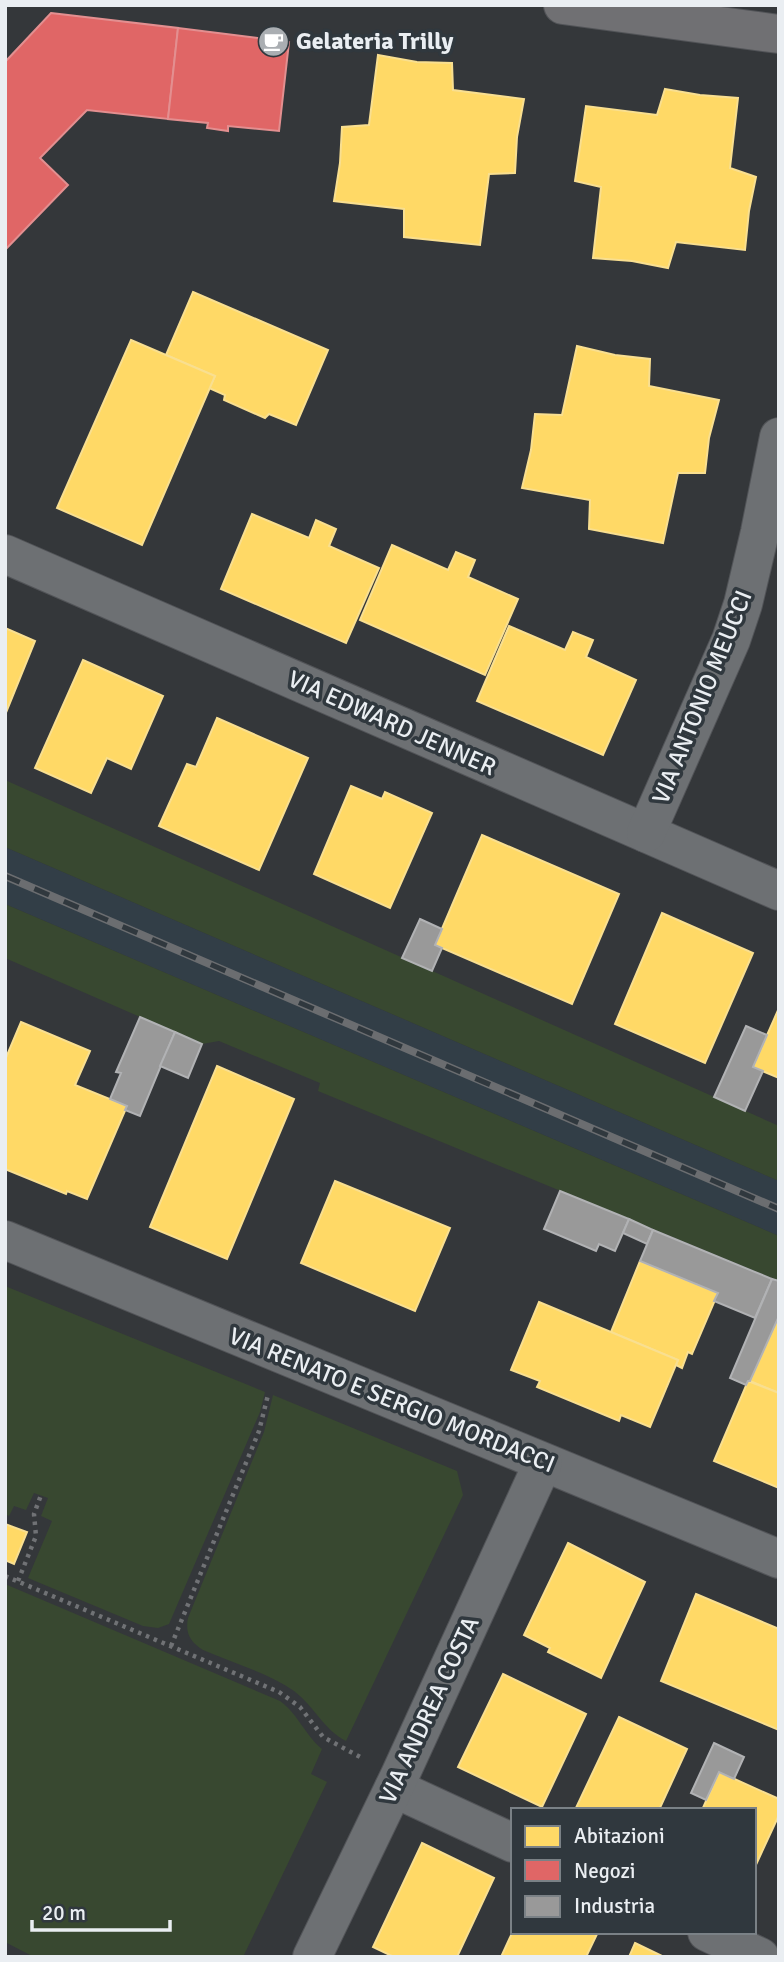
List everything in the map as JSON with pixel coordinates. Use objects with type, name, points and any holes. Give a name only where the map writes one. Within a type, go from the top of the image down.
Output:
[{"type":"main road","points":[[563,5],[779,34]]},
{"type":"street","name":"VIA ANTONIO MEUCCI","points":[[646,833],[743,604],[779,436]]},
{"type":"street","name":"VIA EDWARD JENNER","points":[[5,554],[779,891]]},
{"type":"street","name":"VIA RENATO E SERGIO MORDACCI","points":[[5,1240],[779,1559]]},
{"type":"street","name":"VIA ANDREA COSTA","points":[[313,1957],[397,1782],[543,1463]]},
{"type":"street","points":[[397,1782],[511,1842]]},
{"type":"street","points":[[711,1934],[760,1957]]},
{"type":"path","points":[[171,1646],[259,1431],[269,1389]]},
{"type":"path","points":[[18,1581],[36,1536],[33,1519],[41,1495]]},
{"type":"path","points":[[5,1576],[279,1692],[300,1707],[323,1737],[397,1782]]},
{"type":"shaded area","points":[[5,847],[779,1181],[779,1236],[5,904]]},
{"type":"green space","points":[[5,780],[779,1126],[779,1181],[5,847]]},
{"type":"green space","points":[[5,904],[779,1236],[779,1281],[318,1091],[320,1083],[219,1041],[202,1044],[5,958]]},
{"type":"green space","points":[[5,1286],[265,1392],[260,1412],[169,1624],[158,1628],[143,1626],[28,1578],[52,1521],[41,1516],[48,1498],[34,1493],[26,1510],[14,1506],[9,1516],[5,1514]]},
{"type":"green space","points":[[273,1395],[457,1471],[463,1495],[346,1741],[331,1731],[294,1691],[262,1674],[203,1650],[188,1633],[188,1618],[264,1432]]},
{"type":"green space","points":[[5,1584],[280,1701],[322,1749],[311,1774],[327,1782],[243,1957],[34,1957],[5,1942]]},
{"type":"building: Abitazioni","points":[[378,55],[417,62],[452,63],[453,90],[524,99],[517,137],[515,173],[489,174],[480,245],[404,237],[404,209],[334,201],[342,127],[369,125]]},
{"type":"building: Abitazioni","points":[[665,89],[738,98],[730,168],[756,177],[745,250],[676,242],[668,268],[632,261],[593,258],[601,187],[575,181],[586,106],[657,115]]},
{"type":"building: Abitazioni","points":[[193,292],[328,350],[296,425],[269,414],[265,418],[224,400],[225,395],[209,388],[215,376],[166,355]]},
{"type":"building: Abitazioni","points":[[131,340],[215,376],[142,545],[57,508]]},
{"type":"building: Abitazioni","points":[[577,346],[615,355],[650,359],[649,386],[719,400],[709,438],[705,473],[678,473],[663,543],[589,529],[590,500],[522,488],[531,450],[535,414],[562,415]]},
{"type":"building: Abitazioni","points":[[252,514],[309,538],[316,520],[336,529],[329,546],[379,568],[346,643],[221,589]]},
{"type":"building: Abitazioni","points":[[392,545],[448,570],[456,552],[475,560],[468,577],[518,599],[485,675],[360,620]]},
{"type":"building: Abitazioni","points":[[509,626],[565,650],[573,632],[593,640],[586,657],[636,680],[603,755],[477,701]]},
{"type":"building: Abitazioni","points":[[5,628],[35,641],[5,715]]},
{"type":"building: Abitazioni","points":[[83,660],[163,696],[131,769],[107,758],[91,793],[35,768]]},
{"type":"building: Abitazioni","points":[[217,718],[308,758],[259,870],[159,826],[187,764],[196,767]]},
{"type":"building: Abitazioni","points":[[351,786],[382,799],[385,792],[432,813],[390,908],[314,874]]},
{"type":"building: Abitazioni","points":[[482,835],[619,894],[572,1004],[435,945]]},
{"type":"building: Abitazioni","points":[[662,913],[753,953],[705,1063],[615,1024]]},
{"type":"building: Abitazioni","points":[[779,1008],[779,1078],[753,1067]]},
{"type":"building: Abitazioni","points":[[21,1022],[90,1051],[75,1085],[127,1106],[87,1199],[67,1191],[66,1194],[5,1169],[5,1060]]},
{"type":"building: Abitazioni","points":[[217,1066],[294,1099],[227,1259],[150,1227]]},
{"type":"building: Abitazioni","points":[[335,1181],[450,1228],[415,1311],[301,1263]]},
{"type":"building: Abitazioni","points":[[640,1261],[718,1293],[692,1354],[688,1352],[682,1368],[676,1365],[678,1360],[611,1332]]},
{"type":"building: Abitazioni","points":[[539,1302],[678,1360],[650,1427],[621,1415],[619,1421],[537,1387],[540,1381],[511,1370]]},
{"type":"building: Abitazioni","points":[[779,1316],[779,1393],[750,1381]]},
{"type":"building: Abitazioni","points":[[748,1381],[779,1393],[779,1488],[714,1461]]},
{"type":"building: Abitazioni","points":[[5,1524],[27,1532],[14,1564],[5,1560]]},
{"type":"building: Abitazioni","points":[[568,1543],[645,1582],[601,1678],[548,1652],[550,1648],[524,1635]]},
{"type":"building: Abitazioni","points":[[696,1594],[779,1629],[779,1730],[661,1681]]},
{"type":"building: Abitazioni","points":[[503,1674],[586,1714],[542,1807],[458,1767]]},
{"type":"building: Abitazioni","points":[[619,1717],[687,1749],[660,1808],[576,1808]]},
{"type":"building: Abitazioni","points":[[719,1772],[779,1799],[779,1815],[756,1865],[756,1808],[703,1808]]},
{"type":"building: Abitazioni","points":[[422,1843],[494,1878],[457,1957],[394,1957],[373,1947]]},
{"type":"building: Abitazioni","points":[[512,1934],[597,1934],[586,1957],[501,1957]]},
{"type":"building: Abitazioni","points":[[635,1943],[664,1957],[629,1957]]},
{"type":"building: Negozi","points":[[51,13],[178,28],[168,119],[87,110],[40,158],[68,185],[5,250],[5,62]]},
{"type":"building: Negozi","points":[[178,28],[289,42],[279,131],[228,126],[228,131],[207,128],[208,123],[168,119]]},
{"type":"building: Industria","points":[[420,919],[442,929],[435,945],[442,948],[432,971],[402,958]]},
{"type":"building: Industria","points":[[140,1017],[175,1032],[140,1116],[125,1110],[127,1106],[110,1099],[121,1073],[116,1072]]},
{"type":"building: Industria","points":[[746,1026],[767,1035],[753,1067],[763,1071],[745,1111],[714,1097]]},
{"type":"building: Industria","points":[[175,1032],[202,1044],[188,1078],[160,1066]]},
{"type":"building: Industria","points":[[560,1191],[629,1219],[615,1251],[599,1244],[596,1251],[544,1229]]},
{"type":"building: Industria","points":[[629,1219],[653,1230],[647,1244],[623,1233]]},
{"type":"building: Industria","points":[[653,1230],[772,1279],[755,1318],[714,1301],[718,1293],[640,1261]]},
{"type":"building: Industria","points":[[772,1279],[779,1281],[779,1316],[746,1385],[730,1378]]},
{"type":"building: Industria","points":[[714,1743],[744,1757],[734,1779],[719,1772],[706,1800],[691,1793]]},
{"type":"railway","points":[[5,876],[779,1209]]},
{"type":"place","name":"Gelateria Trilly","points":[[273,41]]}]
